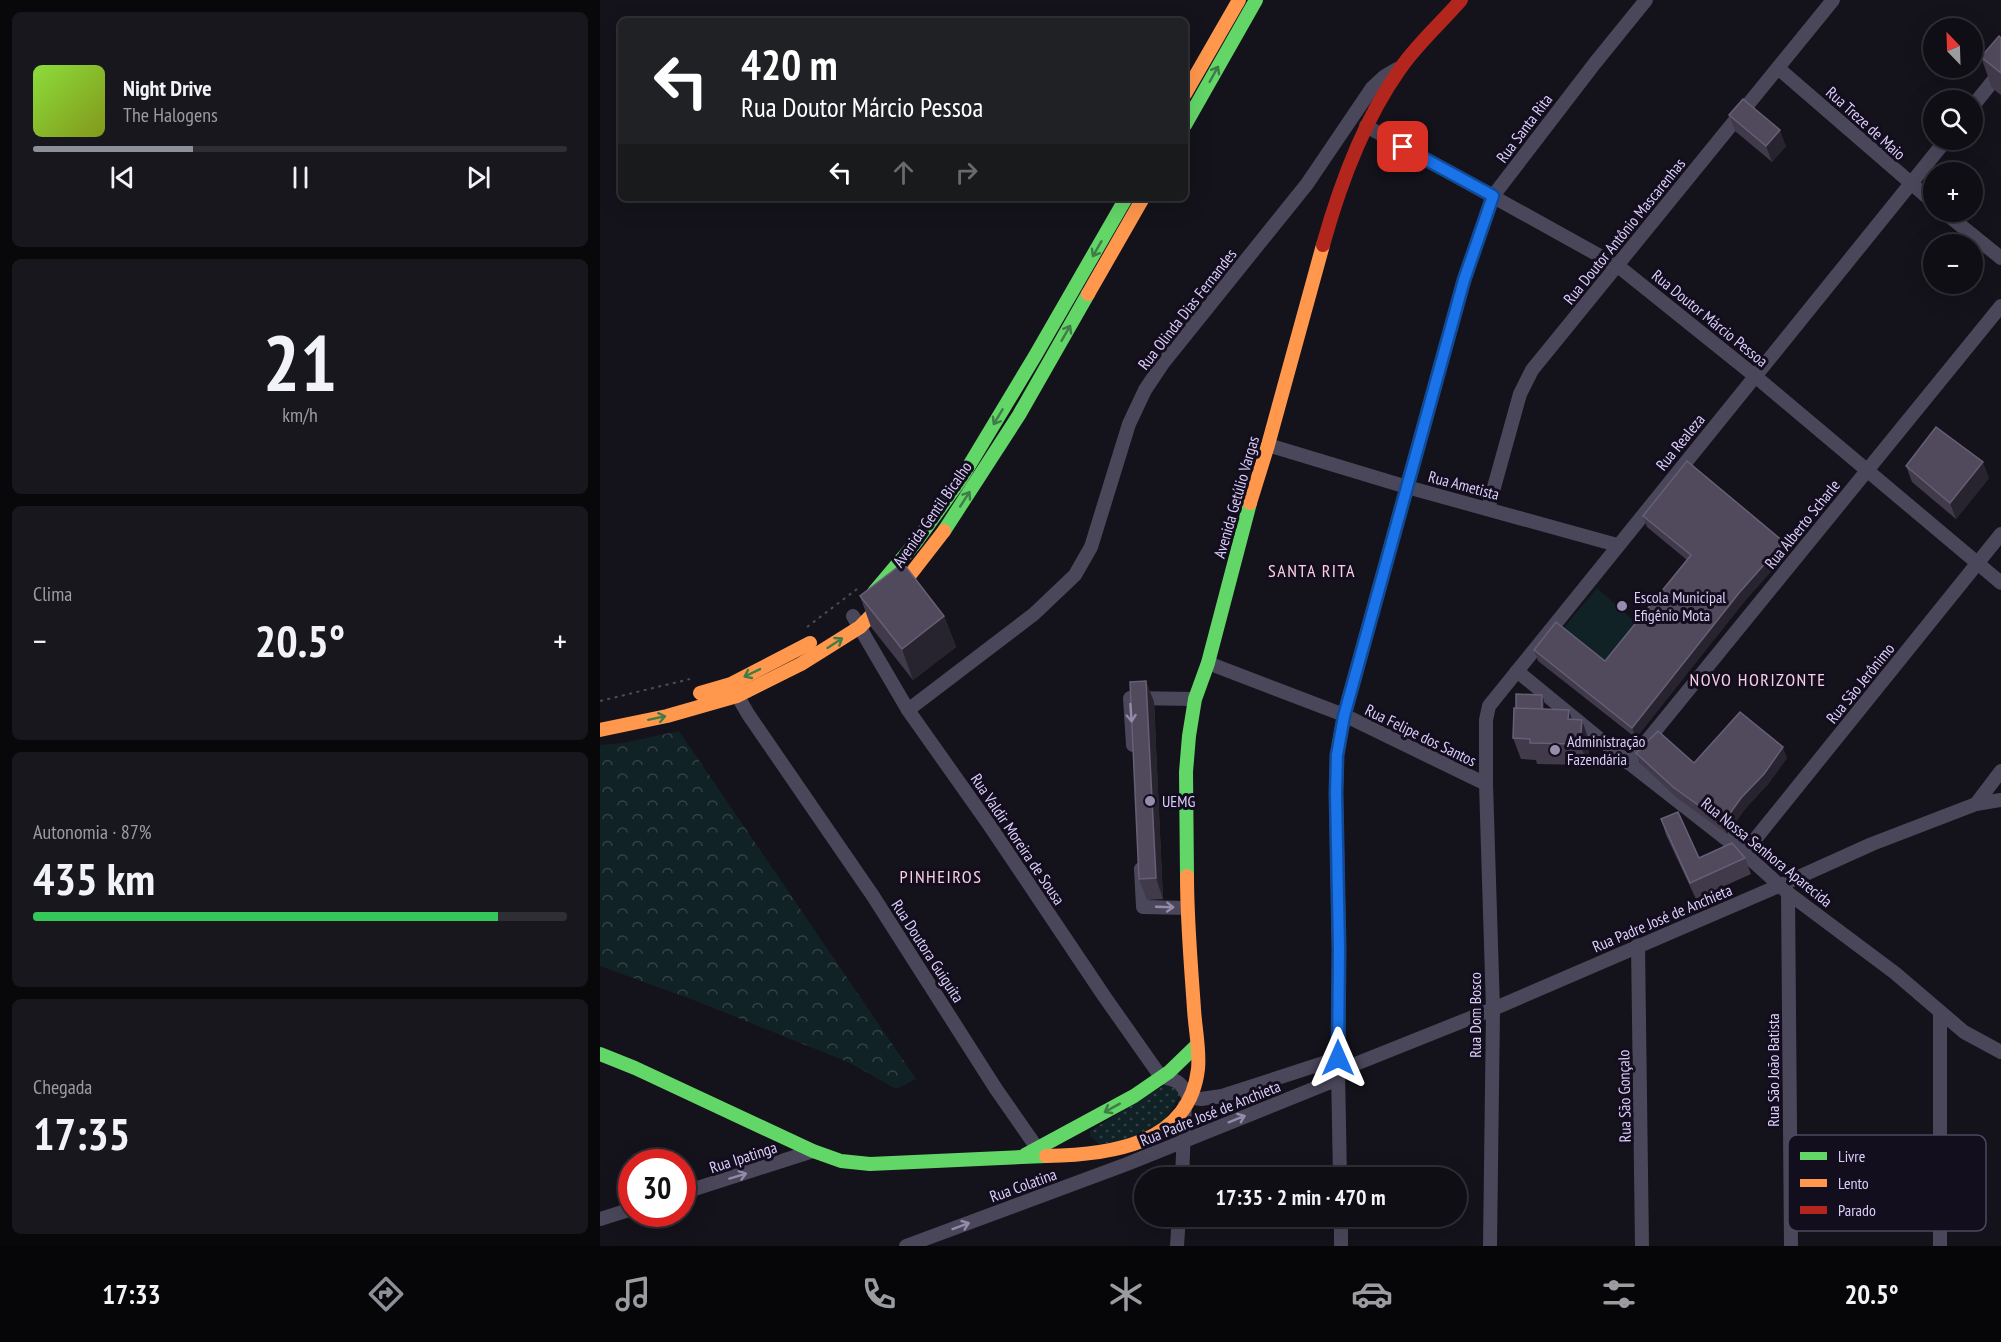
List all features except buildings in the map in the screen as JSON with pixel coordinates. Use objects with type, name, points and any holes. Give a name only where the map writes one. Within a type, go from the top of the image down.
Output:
[{"type":"street","points":[[1188,89],[1239,0]]},
{"type":"street","points":[[1188,120],[1256,0]]},
{"type":"street","name":"Avenida Getúlio Vargas","points":[[1186,1100],[1194,1084],[1198,1068],[1187,908],[1186,772],[1195,699],[1208,663],[1243,526],[1268,445],[1335,202],[1369,120],[1400,68],[1461,0]]},
{"type":"street","name":"Rua Santa Rita","points":[[1340,1167],[1336,793],[1337,755],[1344,716],[1464,280],[1493,196],[1646,0]]},
{"type":"street","name":"Rua Doutor Antônio Mascarenhas","points":[[1488,509],[1521,394],[1532,370],[1833,0]]},
{"type":"street","name":"Rua Olinda Dias Fernandes","points":[[908,710],[1034,614],[1075,575],[1090,547],[1130,424],[1145,390],[1163,363],[1306,184],[1372,88],[1384,76],[1400,68]]},
{"type":"street","name":"Rua Treze de Maio","points":[[1778,68],[1923,194]]},
{"type":"street","points":[[1983,94],[2001,72]]},
{"type":"street","name":"Rua Doutor Márcio Pessoa","points":[[1359,105],[1369,120],[1493,196],[1618,266],[1755,376],[2001,583]]},
{"type":"street","name":"Rua Realeza","points":[[1486,784],[1486,720],[1489,706],[1938,150]]},
{"type":"street","name":"Avenida Gentil Bicalho","points":[[860,613],[916,542],[961,479],[1124,201]]},
{"type":"street","name":"Avenida Gentil Bicalho","points":[[600,730],[667,716],[801,664],[860,613],[906,580],[942,534],[1019,415],[1141,201]]},
{"type":"street","points":[[1956,222],[2001,258]]},
{"type":"street","name":"Rua Alberto Scharle","points":[[1629,763],[2001,306]]},
{"type":"street","name":"Rua Ametista","points":[[1268,445],[1407,487],[1617,545]]},
{"type":"street","name":"Rua São Jerônimo","points":[[1744,853],[2001,534]]},
{"type":"street","name":"Rua Valdir Moreira de Sousa","points":[[860,613],[908,710],[1161,1077]]},
{"type":"street","name":"Rua Felipe dos Santos","points":[[1208,663],[1344,716],[1486,784]]},
{"type":"street","name":"Rua Nossa Senhora Aparecida","points":[[1517,671],[1744,853],[1784,889],[1895,973],[1964,1032],[2001,1052]]},
{"type":"street","name":"Avenida Gentil Bicalho","points":[[600,717],[734,690]]},
{"type":"street","name":"Rua Doutora Guiguita","points":[[734,690],[873,896],[996,1089],[1041,1151]]},
{"type":"street","points":[[1134,756],[1130,698],[1195,699]]},
{"type":"street","points":[[1976,804],[2001,771]]},
{"type":"street","name":"Rua Dom Bosco","points":[[1486,784],[1493,1010],[1490,1246]]},
{"type":"street","name":"Rua Padre José de Anchieta","points":[[1127,1164],[1183,1141],[1338,1069],[1493,1010],[1638,945],[1784,889],[1872,844],[1976,804],[2001,800]]},
{"type":"street","points":[[1140,860],[1143,907],[1187,908]]},
{"type":"street","name":"Rua São João Batista","points":[[1784,889],[1789,1135]]},
{"type":"street","name":"Rua São Gonçalo","points":[[1638,945],[1642,1246]]},
{"type":"street","points":[[1940,1012],[1940,1135]]},
{"type":"street","points":[[602,1056],[813,1151],[841,1161],[870,1164],[1023,1156],[1041,1151],[1161,1077],[1184,1061],[1197,1045]]},
{"type":"street","name":"Rua Padre José de Anchieta","points":[[1186,1100],[1222,1096],[1338,1069]]},
{"type":"street","points":[[1161,1077],[1178,1080],[1183,1086],[1186,1100],[1182,1167]]},
{"type":"street","points":[[1041,1151],[1099,1153],[1129,1146],[1165,1127],[1181,1111],[1186,1100]]},
{"type":"street","points":[[1082,1125],[1084,1139],[1099,1153],[1127,1164]]},
{"type":"street","name":"Rua Ipatinga","points":[[696,1189],[813,1151]]},
{"type":"street","name":"Rua Colatina","points":[[906,1246],[1127,1164]]},
{"type":"street","points":[[600,1219],[618,1213]]},
{"type":"street","points":[[1177,1246],[1178,1227]]},
{"type":"street","points":[[1341,1227],[1341,1246]]},
{"type":"street","name":"Rua São João Batista","points":[[1791,1231],[1791,1246]]},
{"type":"path","points":[[800,631],[858,588]]},
{"type":"path","points":[[600,702],[696,678]]},
{"type":"green space","points":[[1597,588],[1643,629],[1608,672],[1560,632]]},
{"type":"green space","points":[[679,731],[916,1079],[896,1089],[850,1063],[696,1001],[600,966],[600,745],[623,743]]},
{"type":"green space","points":[[1168,1083],[1176,1088],[1180,1095],[1165,1120],[1129,1140],[1099,1144],[1090,1136],[1090,1131]]},
{"type":"traffic: fast","points":[[1188,120],[1256,0]]},
{"type":"traffic: fast","points":[[874,592],[916,542],[961,479],[1124,201]]},
{"type":"traffic: fast","points":[[944,531],[1019,415],[1088,294]]},
{"type":"traffic: fast","points":[[1187,876],[1186,772],[1195,699],[1208,663],[1250,503]]},
{"type":"traffic: fast","points":[[1025,1155],[1134,1096],[1169,1072],[1197,1045]]},
{"type":"traffic: fast","points":[[600,1054],[813,1151],[841,1161],[870,1164],[1046,1156]]},
{"type":"traffic: slow","points":[[1188,89],[1239,0]]},
{"type":"traffic: slow","points":[[1088,294],[1141,201]]},
{"type":"traffic: slow","points":[[1250,503],[1323,245]]},
{"type":"traffic: slow","points":[[600,730],[667,716],[737,696],[801,664],[860,627],[906,580],[944,531]]},
{"type":"traffic: slow","points":[[700,693],[731,684],[810,643]]},
{"type":"traffic: slow","points":[[1046,1156],[1094,1153],[1141,1141],[1162,1130],[1179,1115],[1191,1095],[1198,1069],[1198,1054],[1189,943],[1187,876]]},
{"type":"traffic: jam","points":[[1323,245],[1345,176],[1375,110],[1406,60],[1461,0]]},
{"type":"place","name":"Escola Municipal Efigênio Mota","points":[[1622,606]]},
{"type":"place","name":"Administração Fazendária","points":[[1555,750]]},
{"type":"place","name":"UEMG","points":[[1150,801]]},
{"type":"district","name":"SANTA RITA","points":[[1312,570]]},
{"type":"district","name":"NOVO HORIZONTE","points":[[1758,679]]},
{"type":"district","name":"PINHEIROS","points":[[941,876]]},
{"type":"route","points":[[1338,1058],[1339,949],[1336,793],[1337,755],[1344,716],[1464,280],[1493,196],[1403,147]]}]
